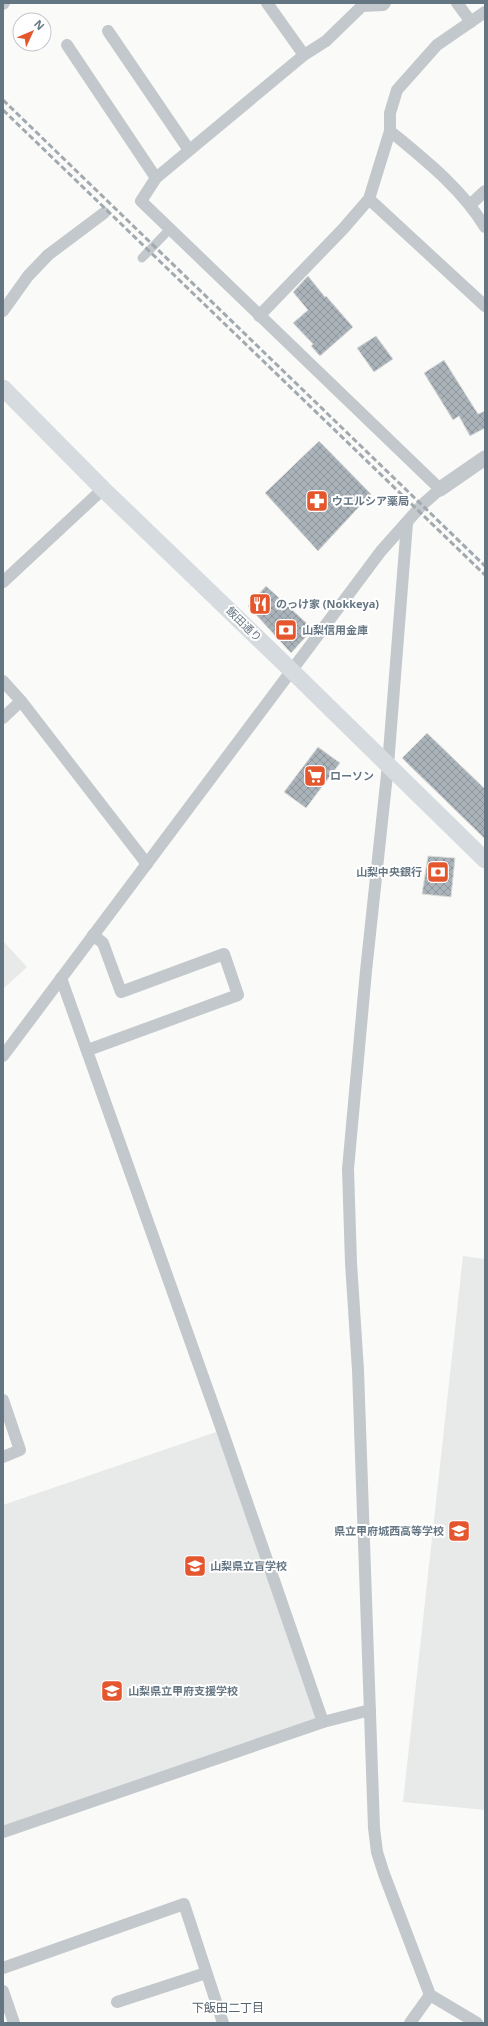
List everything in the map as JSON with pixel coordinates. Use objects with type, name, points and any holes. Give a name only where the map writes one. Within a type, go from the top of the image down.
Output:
[{"type":"main road","name":"飯田通り","points":[[3,388],[103,489],[485,860]]},
{"type":"street","points":[[268,3],[304,55]]},
{"type":"street","points":[[385,3],[383,5],[362,6],[326,41],[304,55],[156,178],[141,201],[440,489]]},
{"type":"street","points":[[457,3],[471,22]]},
{"type":"street","points":[[259,316],[343,229],[369,198],[390,131],[390,113],[397,90],[437,45],[485,12]]},
{"type":"street","points":[[108,31],[189,150]]},
{"type":"street","points":[[67,46],[156,178]]},
{"type":"street","points":[[390,131],[442,174],[470,205],[485,227]]},
{"type":"street","points":[[470,205],[485,191]]},
{"type":"street","points":[[369,198],[485,306]]},
{"type":"street","points":[[3,311],[28,276],[48,255],[104,213]]},
{"type":"street","points":[[142,258],[164,234]]},
{"type":"street","points":[[3,1056],[381,551],[440,489],[485,458]]},
{"type":"street","points":[[3,582],[103,489]]},
{"type":"street","points":[[407,522],[388,765],[366,971],[348,1169],[351,1263],[358,1370],[374,1828],[377,1852],[430,1995],[477,2023]]},
{"type":"street","points":[[3,681],[21,701],[147,864]]},
{"type":"street","points":[[3,718],[21,701]]},
{"type":"street","points":[[88,1050],[238,995],[224,954],[121,992],[103,943],[93,935]]},
{"type":"street","points":[[61,978],[88,1050],[323,1722]]},
{"type":"street","points":[[3,1400],[20,1450],[3,1457]]},
{"type":"street","points":[[3,1832],[323,1722],[370,1710]]},
{"type":"street","points":[[3,1968],[184,1904],[223,2023]]},
{"type":"street","points":[[117,2002],[206,1972]]},
{"type":"street","points":[[3,1991],[14,2023]]},
{"type":"street","points":[[410,2023],[430,1995]]},
{"type":"shaded area","points":[[3,941],[27,967],[3,989]]},
{"type":"shaded area","name":"県立甲府城西高等学校","points":[[463,1256],[485,1259],[485,1810],[403,1802]]},
{"type":"shaded area","points":[[222,1430],[323,1722],[3,1832],[3,1505]]},
{"type":"building","points":[[308,276],[353,327],[320,356],[311,346],[313,344],[293,323],[308,310],[293,292]]},
{"type":"building","points":[[376,336],[393,359],[374,372],[357,348]]},
{"type":"building","points":[[444,360],[478,414],[485,411],[485,428],[470,436],[459,416],[453,420],[424,373]]},
{"type":"building","points":[[319,441],[371,494],[318,551],[265,493]]},
{"type":"building","points":[[266,586],[313,629],[291,653],[248,606]]},
{"type":"building","points":[[427,733],[485,789],[485,839],[402,758]]},
{"type":"building","points":[[318,747],[340,763],[306,808],[284,792]]},
{"type":"building","points":[[428,856],[455,858],[451,897],[422,894]]},
{"type":"railway","points":[[3,100],[485,566]]},
{"type":"railway","points":[[3,110],[485,575]]},
{"type":"place","name":"ウエルシア薬局","points":[[317,501]]},
{"type":"place","name":"のっけ家 (Nokkeya)","points":[[260,604]]},
{"type":"place","name":"山梨信用金庫","points":[[286,630]]},
{"type":"place","name":"ローソン","points":[[315,776]]},
{"type":"place","name":"山梨中央銀行","points":[[438,872]]},
{"type":"place","name":"県立甲府城西高等学校","points":[[459,1531]]},
{"type":"place","name":"山梨県立盲学校","points":[[195,1566]]},
{"type":"place","name":"山梨県立甲府支援学校","points":[[112,1691]]},
{"type":"district","name":"下飯田二丁目","points":[[228,2008]]}]
